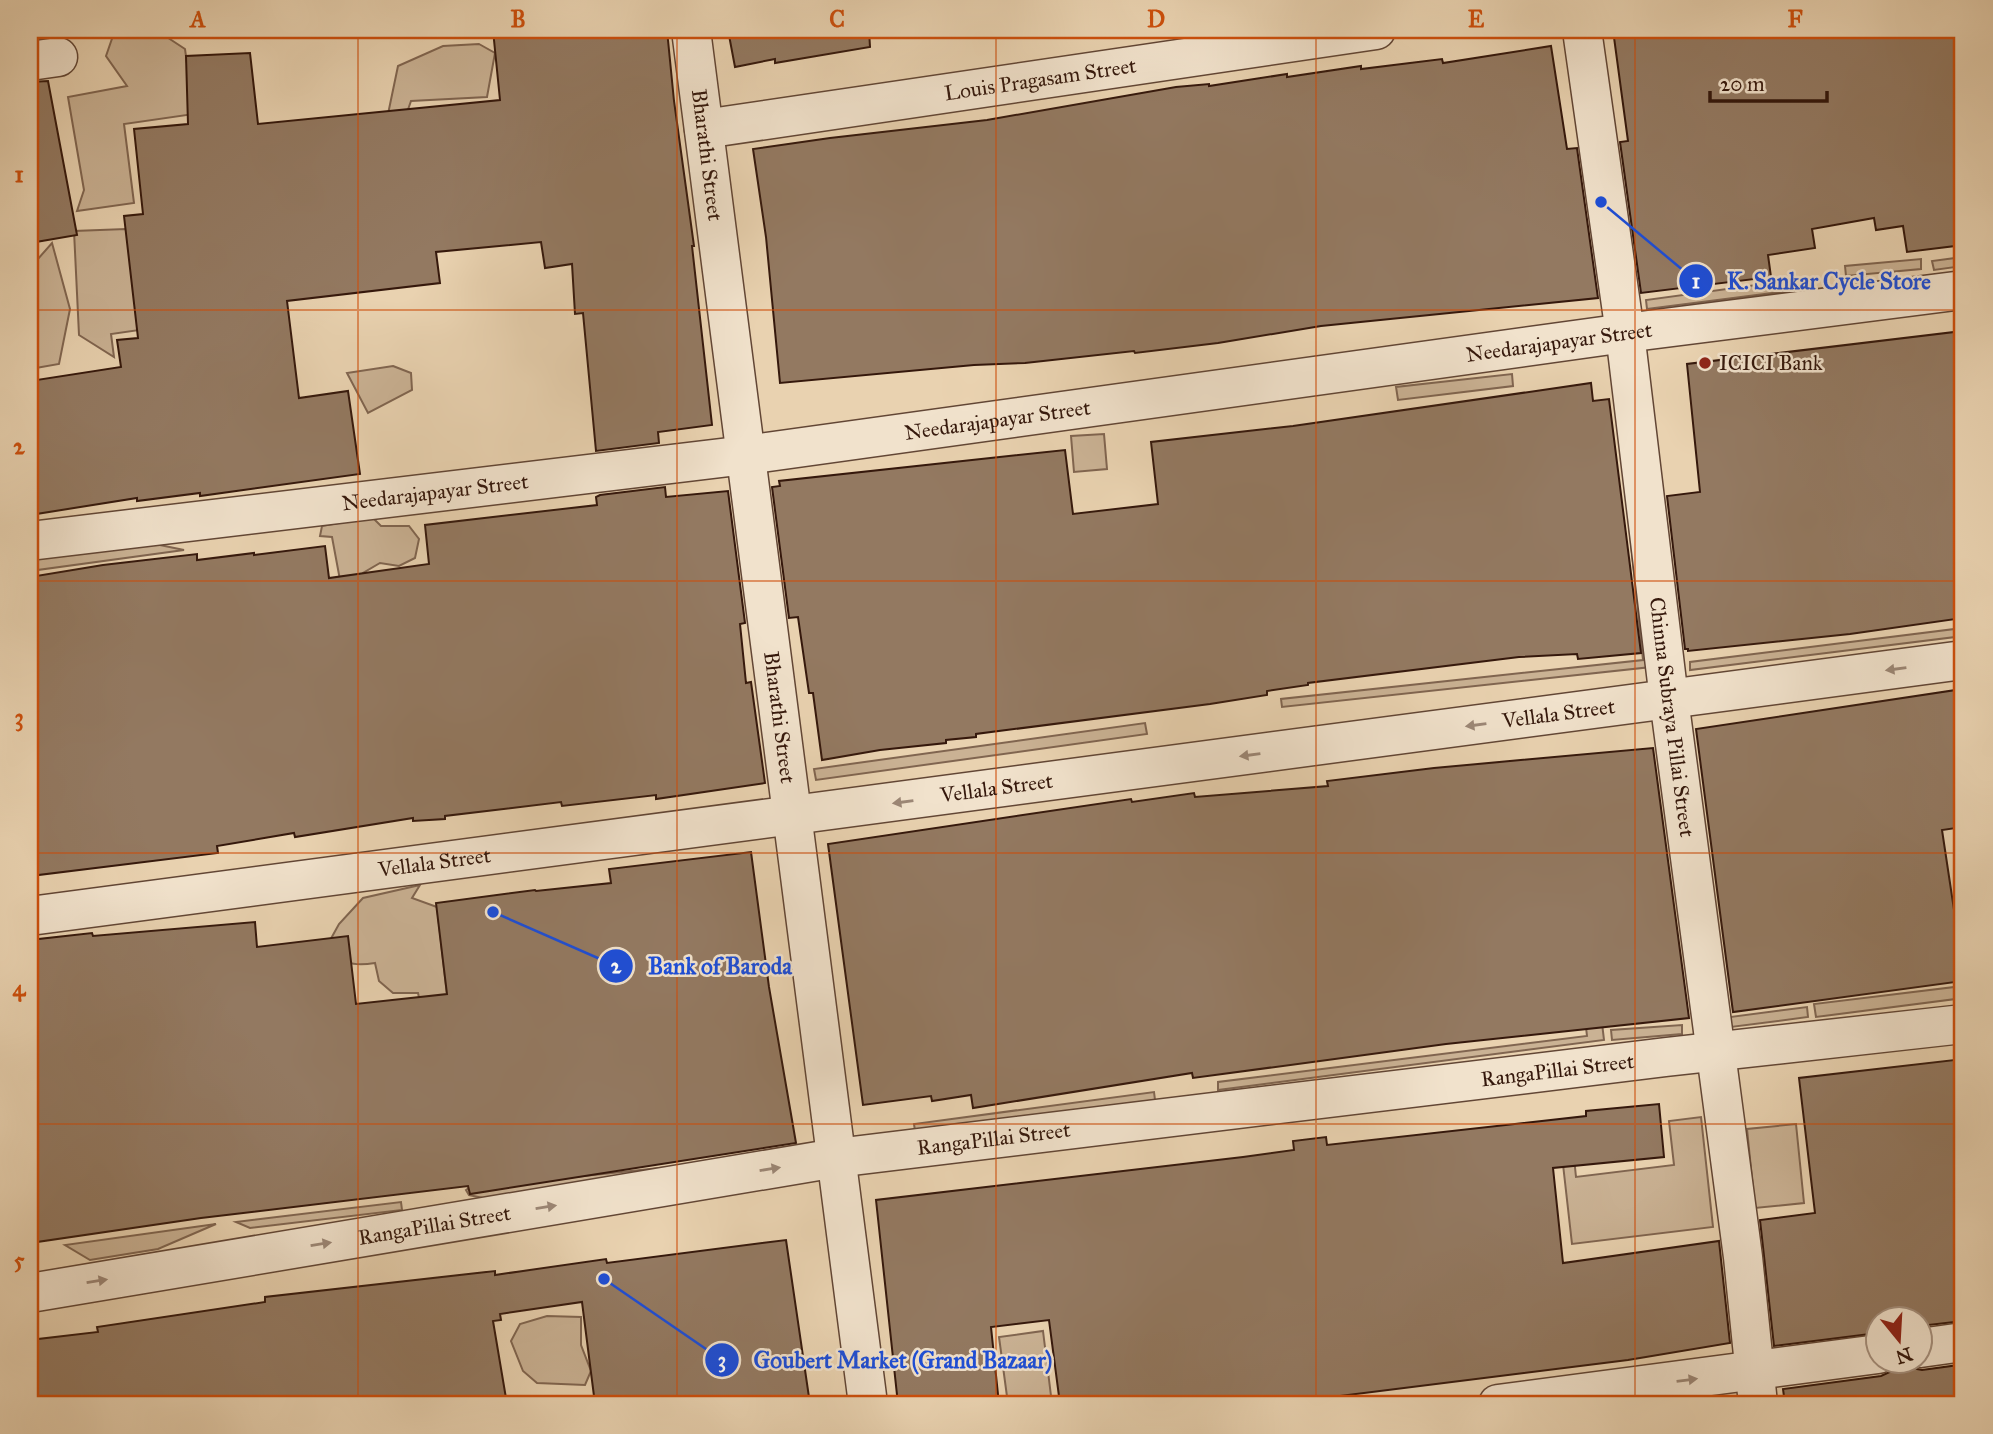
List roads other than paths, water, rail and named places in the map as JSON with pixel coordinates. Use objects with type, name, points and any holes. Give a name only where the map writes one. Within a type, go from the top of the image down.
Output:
[{"type":"street","name":"Bharathi Street","points":[[691,30],[869,1404]]},
{"type":"street","name":"Louis Pragasam Street","points":[[704,129],[1376,30]]},
{"type":"street","name":"Chinna Subraya Pillai Street","points":[[1582,30],[1625,333],[1669,699],[1743,1257],[1756,1388]]},
{"type":"street","name":"Needarajapayar Street","points":[[30,541],[746,455],[1625,333],[1963,290]]},
{"type":"street","name":"Vellala Street","points":[[30,916],[1963,660]]},
{"type":"street","name":"RangaPillai Street","points":[[30,1293],[836,1158],[1715,1051],[1963,1024]]},
{"type":"street","points":[[1934,1346],[1963,1342]]},
{"type":"street","points":[[1498,1404],[1756,1388],[1864,1358]]},
{"type":"place","name":"K. Sankar Cycle Store","points":[[1601,202]]},
{"type":"place","name":"ICICI Bank","points":[[1705,363]]},
{"type":"place","name":"Bank of Baroda","points":[[493,912]]},
{"type":"place","name":"Goubert Market (Grand Bazaar)","points":[[604,1279]]}]
